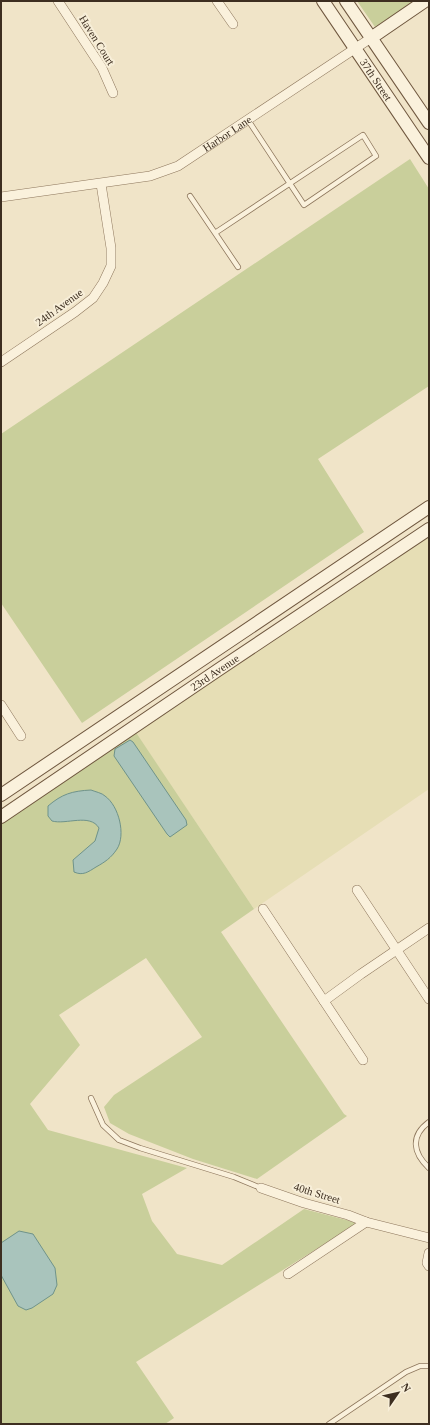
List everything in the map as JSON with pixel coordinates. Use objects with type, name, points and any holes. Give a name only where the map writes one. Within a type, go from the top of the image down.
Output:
[{"type":"main road","name":"37th Street","points":[[323,1],[429,158]]},
{"type":"main road","name":"37th Street","points":[[346,1],[429,123]]},
{"type":"main road","name":"Harbor Lane","points":[[371,38],[425,1]]},
{"type":"main road","name":"23rd Avenue","points":[[1,795],[429,506]]},
{"type":"main road","name":"23rd Avenue","points":[[1,818],[218,670],[429,529]]},
{"type":"street","name":"Haven Court","points":[[58,1],[102,68],[113,93]]},
{"type":"street","points":[[217,1],[232,24]]},
{"type":"street","name":"Harbor Lane","points":[[1,197],[150,176],[178,166],[371,38]]},
{"type":"street","name":"24th Avenue","points":[[1,362],[75,312],[93,298],[103,283],[111,266],[111,248],[101,184]]},
{"type":"street","points":[[1,705],[21,736]]},
{"type":"street","points":[[357,890],[429,999]]},
{"type":"street","points":[[263,909],[363,1060]]},
{"type":"street","points":[[324,1001],[429,928]]},
{"type":"street","name":"40th Street","points":[[261,1188],[366,1222],[429,1238]]},
{"type":"street","points":[[288,1274],[366,1222]]},
{"type":"street","points":[[429,1253],[427,1263],[429,1266]]},
{"type":"lane","points":[[215,233],[290,184],[363,135],[376,156],[304,205],[290,184],[248,120]]},
{"type":"lane","points":[[190,196],[238,267]]},
{"type":"lane","points":[[91,1098],[103,1125],[119,1140],[234,1177],[261,1188]]},
{"type":"lane","points":[[429,1122],[420,1129],[416,1140],[417,1149],[422,1161],[429,1168]]},
{"type":"lane","points":[[329,1424],[406,1372],[420,1366],[429,1366]]},
{"type":"shaded area","points":[[429,536],[429,789],[254,909],[136,733]]},
{"type":"green space","points":[[357,1],[415,1],[375,27]]},
{"type":"green space","points":[[410,159],[429,189],[429,386],[318,459],[364,532],[82,723],[1,603],[1,434]]},
{"type":"green space","points":[[133,728],[254,909],[221,932],[344,1114],[347,1116],[257,1179],[193,1159],[129,1134],[110,1123],[104,1107],[114,1095],[202,1037],[146,958],[59,1015],[80,1045],[30,1104],[48,1130],[187,1168],[142,1194],[152,1221],[177,1254],[222,1265],[304,1209],[358,1223],[136,1362],[174,1418],[165,1424],[1,1424],[1,818]]},
{"type":"water","points":[[130,740],[133,742],[186,820],[187,825],[170,837],[114,756],[115,749]]},
{"type":"water","points":[[91,790],[104,795],[114,807],[120,821],[121,836],[117,849],[110,857],[85,873],[80,874],[74,872],[73,860],[95,841],[99,828],[90,821],[84,820],[52,821],[48,816],[48,806],[68,794],[78,791]]},
{"type":"water","points":[[19,1231],[33,1234],[55,1268],[57,1285],[53,1294],[32,1308],[26,1310],[18,1306],[1,1275],[1,1243]]}]
